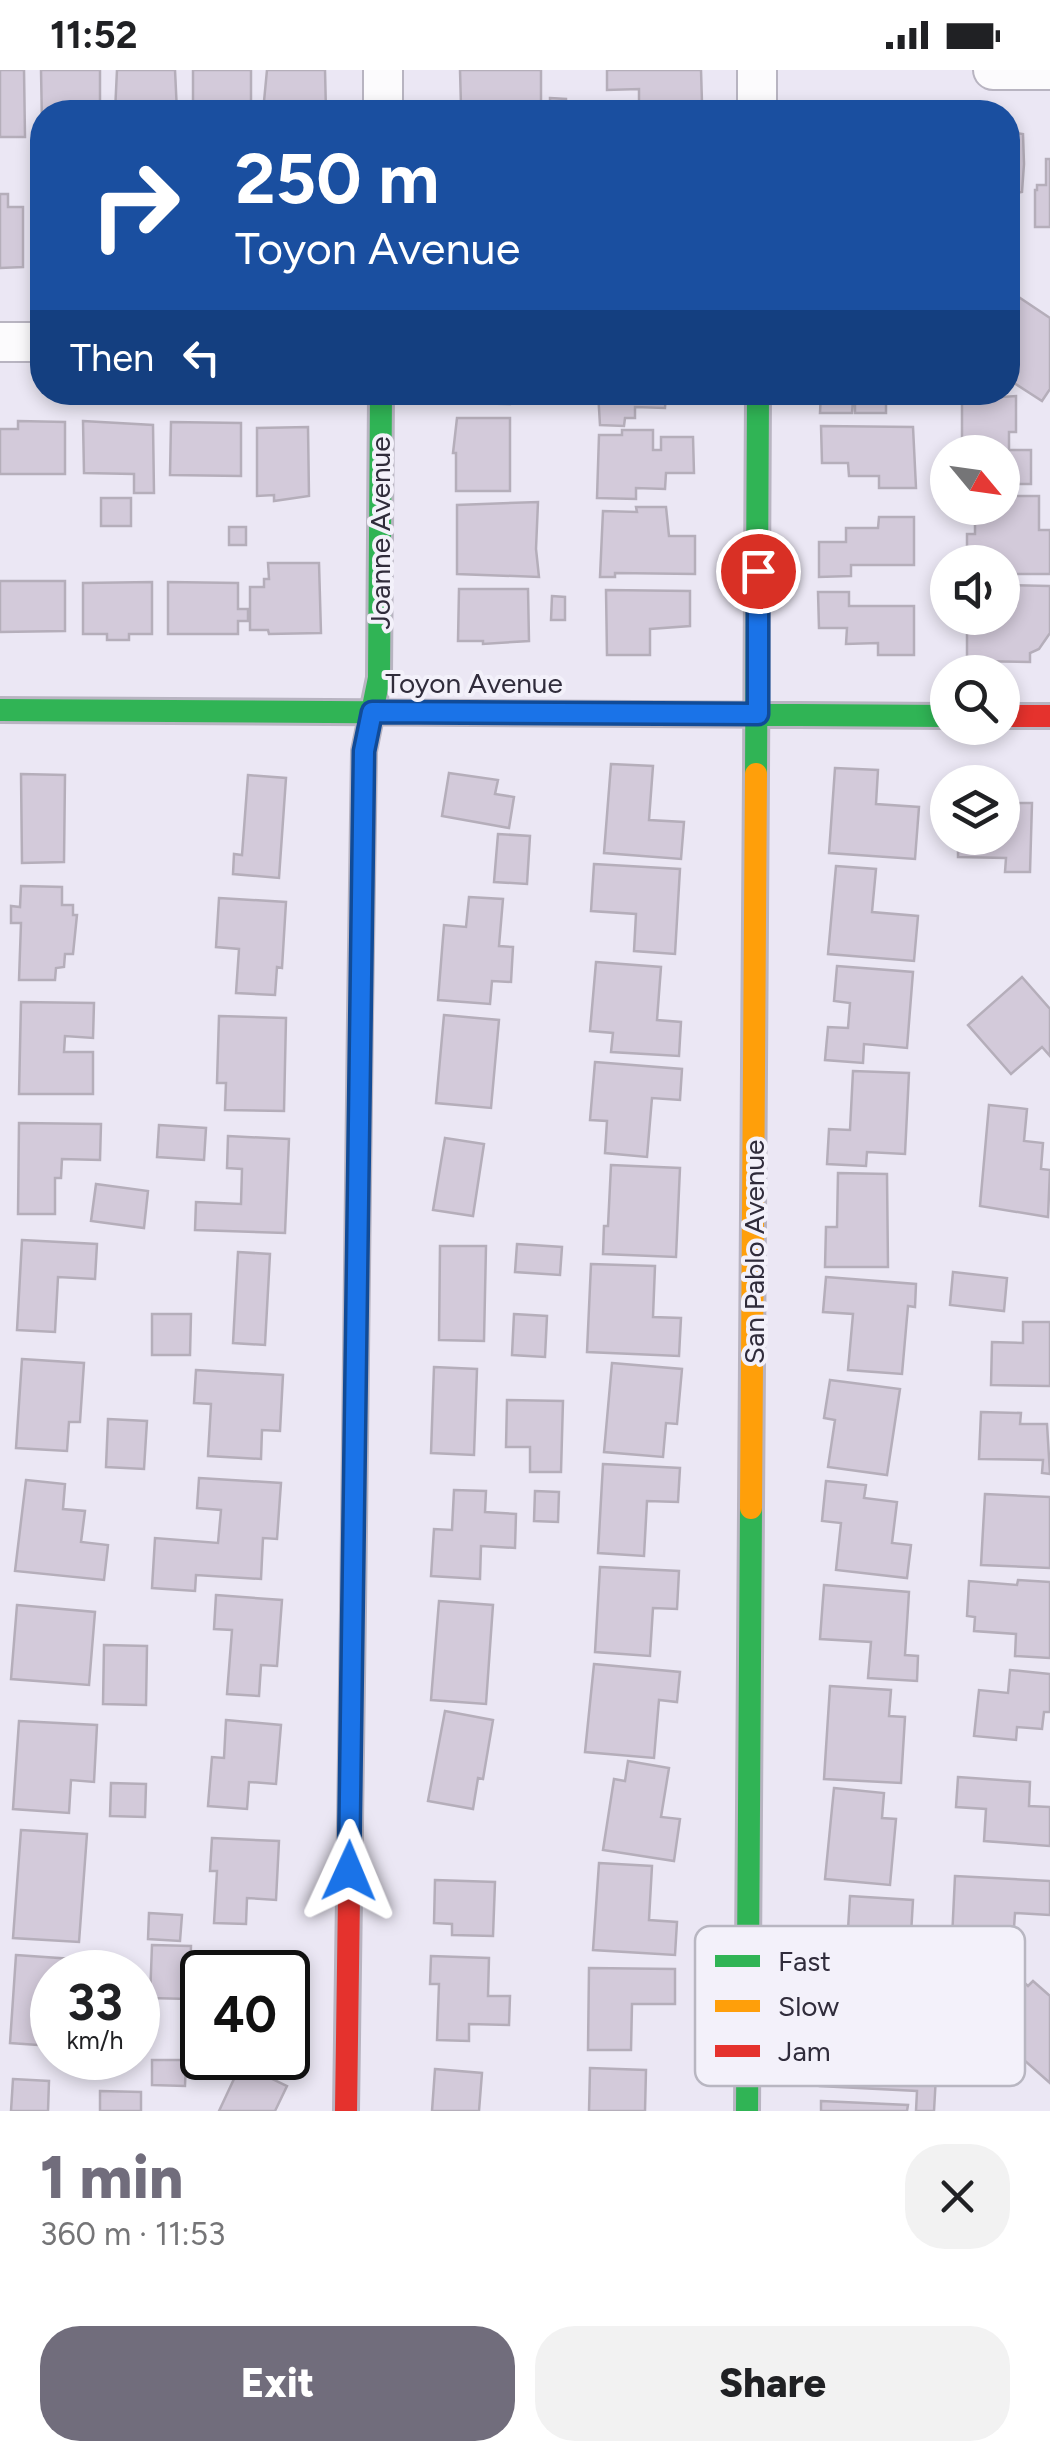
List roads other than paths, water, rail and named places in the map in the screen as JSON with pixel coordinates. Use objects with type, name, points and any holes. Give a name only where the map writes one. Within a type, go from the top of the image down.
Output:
[{"type":"street","points":[[383,70],[383,100]]},
{"type":"street","points":[[757,70],[758,100]]},
{"type":"street","points":[[993,70],[1050,70]]},
{"type":"street","points":[[0,342],[30,342]]},
{"type":"street","name":"Joanne Avenue","points":[[346,2111],[364,751],[379,678],[380,405]]},
{"type":"street","name":"San Pablo Avenue","points":[[748,1926],[758,405]]},
{"type":"street","name":"Toyon Avenue","points":[[0,710],[930,716]]},
{"type":"street","points":[[1020,716],[1050,716]]},
{"type":"street","name":"San Pablo Avenue","points":[[746,2086],[746,2111]]}]
